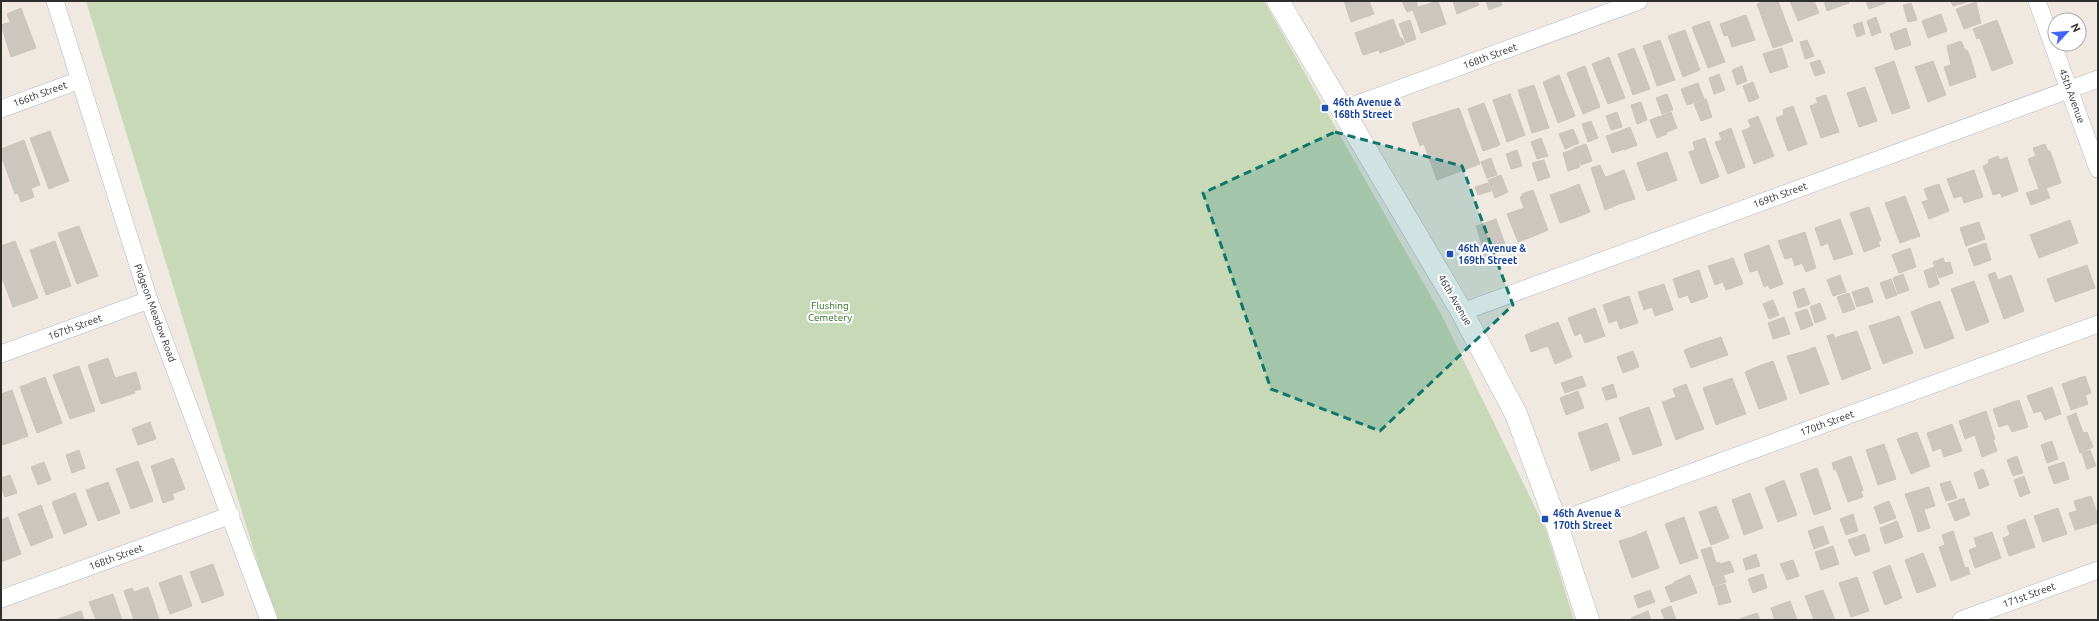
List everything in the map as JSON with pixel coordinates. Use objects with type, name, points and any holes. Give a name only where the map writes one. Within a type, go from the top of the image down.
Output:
[{"type":"street","name":"Pidgeon Meadow Road","points":[[55,1],[149,300],[231,515],[269,620]]},
{"type":"street","name":"46th Avenue","points":[[1278,1],[1341,110],[1462,312],[1516,414],[1556,522],[1588,620]]},
{"type":"street","name":"168th Street","points":[[1341,110],[1639,1]]},
{"type":"street","name":"45th Avenue","points":[[2037,1],[2098,169]]},
{"type":"street","name":"169th Street","points":[[1462,312],[2098,79]]},
{"type":"street","name":"166th Street","points":[[1,108],[80,80]]},
{"type":"street","name":"167th Street","points":[[1,354],[149,300]]},
{"type":"street","name":"170th Street","points":[[1556,522],[2098,324]]},
{"type":"street","name":"168th Street","points":[[1,599],[231,515]]},
{"type":"street","name":"171st Street","points":[[1961,620],[2098,570]]},
{"type":"highlighted area","points":[[1335,132],[1462,166],[1513,305],[1380,431],[1271,389],[1203,193]]},
{"type":"green space","name":"Flushing Cemetery","points":[[86,1],[1264,1],[1441,314],[1546,530],[1574,620],[275,620]]},
{"type":"building","points":[[1344,1],[1369,1],[1374,14],[1351,22]]},
{"type":"building","points":[[1402,1],[1416,1],[1418,7],[1438,1],[1446,24],[1421,33],[1413,10],[1407,12]]},
{"type":"building","points":[[1453,1],[1477,1],[1479,5],[1457,14]]},
{"type":"building","points":[[1486,1],[1501,1],[1502,5],[1489,10]]},
{"type":"building","points":[[1764,1],[1778,1],[1793,41],[1773,48],[1757,4]]},
{"type":"building","points":[[1790,1],[1814,1],[1819,13],[1798,21]]},
{"type":"building","points":[[1824,1],[1848,1],[1849,3],[1827,11]]},
{"type":"building","points":[[1866,1],[1885,1],[1886,3],[1869,9]]},
{"type":"building","points":[[1951,1],[1971,1],[1953,6]]},
{"type":"building","points":[[1976,2],[1981,23],[1964,29],[1956,9]]},
{"type":"building","points":[[1911,3],[1917,20],[1908,22],[1903,5]]},
{"type":"building","points":[[21,8],[36,48],[11,57],[1,25],[10,22],[7,14]]},
{"type":"building","points":[[1941,14],[1947,31],[1928,38],[1922,21]]},
{"type":"building","points":[[1746,15],[1755,40],[1732,47],[1728,35],[1724,36],[1720,24]]},
{"type":"building","points":[[1876,17],[1881,32],[1872,36],[1867,21]]},
{"type":"building","points":[[1393,19],[1400,38],[1402,38],[1405,44],[1380,53],[1379,50],[1363,55],[1355,33]]},
{"type":"building","points":[[1410,20],[1416,39],[1406,43],[1399,24]]},
{"type":"building","points":[[1997,20],[2013,63],[1992,71],[1980,38],[1977,39],[1973,29]]},
{"type":"building","points":[[1709,21],[1725,62],[1708,68],[1692,27]]},
{"type":"building","points":[[1862,22],[1865,34],[1857,37],[1853,25]]},
{"type":"building","points":[[1906,28],[1911,45],[1895,50],[1890,34]]},
{"type":"building","points":[[1685,30],[1700,70],[1683,77],[1668,36]]},
{"type":"building","points":[[1660,40],[1675,80],[1657,86],[1643,46]]},
{"type":"building","points":[[1807,40],[1814,56],[1805,59],[1800,42]]},
{"type":"building","points":[[1961,41],[1965,50],[1967,50],[1970,56],[1976,77],[1950,86],[1944,67],[1951,65],[1947,46]]},
{"type":"building","points":[[1634,48],[1650,89],[1633,95],[1618,54]]},
{"type":"building","points":[[1782,48],[1788,67],[1770,73],[1763,54]]},
{"type":"building","points":[[1609,57],[1625,98],[1608,104],[1592,64]]},
{"type":"building","points":[[1820,60],[1825,73],[1815,76],[1810,63]]},
{"type":"building","points":[[1894,61],[1910,108],[1892,114],[1875,68]]},
{"type":"building","points":[[1933,61],[1946,95],[1928,102],[1915,67]]},
{"type":"building","points":[[1585,66],[1600,107],[1583,114],[1567,73]]},
{"type":"building","points":[[1742,66],[1747,81],[1737,85],[1732,70]]},
{"type":"building","points":[[1719,74],[1725,90],[1714,94],[1709,78]]},
{"type":"building","points":[[1559,75],[1575,116],[1558,123],[1543,82]]},
{"type":"building","points":[[1753,82],[1759,98],[1749,102],[1743,86]]},
{"type":"building","points":[[1698,83],[1704,99],[1687,105],[1681,89]]},
{"type":"building","points":[[1534,85],[1549,128],[1532,133],[1518,90]]},
{"type":"building","points":[[1865,87],[1877,121],[1859,127],[1847,93]]},
{"type":"building","points":[[1510,94],[1525,135],[1507,142],[1493,100]]},
{"type":"building","points":[[1667,94],[1673,110],[1662,114],[1656,98]]},
{"type":"building","points":[[1826,95],[1839,132],[1821,138],[1810,106],[1818,103],[1816,98]]},
{"type":"building","points":[[1706,99],[1712,117],[1701,121],[1694,104]]},
{"type":"building","points":[[1641,102],[1647,120],[1637,124],[1631,105]]},
{"type":"building","points":[[1484,103],[1500,145],[1483,151],[1468,109]]},
{"type":"building","points":[[1793,106],[1807,144],[1788,151],[1776,118],[1784,115],[1783,110]]},
{"type":"building","points":[[1459,108],[1480,164],[1437,180],[1424,144],[1420,146],[1412,123]]},
{"type":"building","points":[[1617,112],[1622,127],[1611,130],[1606,116]]},
{"type":"building","points":[[1671,112],[1677,128],[1667,132],[1661,116]]},
{"type":"building","points":[[1660,116],[1667,134],[1657,138],[1650,120]]},
{"type":"building","points":[[1758,116],[1774,156],[1754,164],[1742,131],[1751,127],[1748,120]]},
{"type":"building","points":[[1591,121],[1598,138],[1588,142],[1582,124]]},
{"type":"building","points":[[1630,127],[1637,145],[1624,150],[1618,132]]},
{"type":"building","points":[[1731,128],[1745,167],[1728,174],[1715,142],[1722,140],[1719,133]]},
{"type":"building","points":[[1573,129],[1579,143],[1565,149],[1559,134]]},
{"type":"building","points":[[50,131],[69,181],[49,189],[30,138]]},
{"type":"building","points":[[1618,132],[1624,149],[1612,153],[1606,136]]},
{"type":"building","points":[[1541,138],[1548,156],[1537,159],[1531,142]]},
{"type":"building","points":[[1705,138],[1719,177],[1701,184],[1689,152],[1695,150],[1693,142]]},
{"type":"building","points":[[24,140],[40,185],[31,188],[34,197],[21,202],[18,193],[15,194],[1,155],[1,149]]},
{"type":"building","points":[[1586,144],[1592,161],[1581,165],[1574,148]]},
{"type":"building","points":[[2045,144],[2048,151],[2050,151],[2061,183],[2046,188],[2050,198],[2031,205],[2026,193],[2039,189],[2028,159],[2036,156],[2033,148]]},
{"type":"building","points":[[1574,149],[1580,167],[1568,171],[1563,153]]},
{"type":"building","points":[[1517,150],[1522,166],[1511,169],[1506,154]]},
{"type":"building","points":[[1667,152],[1677,180],[1662,186],[1651,158]]},
{"type":"building","points":[[1998,156],[2000,160],[2007,157],[2018,191],[2002,197],[2000,193],[1993,195],[1983,166],[1989,163],[1988,160]]},
{"type":"building","points":[[1491,158],[1497,175],[1487,178],[1481,162]]},
{"type":"building","points":[[1651,158],[1662,186],[1647,191],[1637,163]]},
{"type":"building","points":[[1544,160],[1550,177],[1538,181],[1532,163]]},
{"type":"building","points":[[1600,165],[1605,177],[1609,176],[1619,204],[1605,210],[1591,168]]},
{"type":"building","points":[[1624,170],[1635,199],[1619,204],[1609,176]]},
{"type":"building","points":[[1974,170],[1983,197],[1964,203],[1962,196],[1954,198],[1947,179]]},
{"type":"building","points":[[1501,175],[1508,192],[1495,198],[1488,180]]},
{"type":"building","points":[[1488,183],[1491,191],[1478,195],[1475,187]]},
{"type":"building","points":[[1579,184],[1590,212],[1575,218],[1565,190]]},
{"type":"building","points":[[1939,184],[1949,211],[1929,219],[1922,202],[1928,200],[1924,189]]},
{"type":"building","points":[[1533,190],[1548,230],[1534,236],[1520,197],[1522,194]]},
{"type":"building","points":[[1565,190],[1575,218],[1560,223],[1550,195]]},
{"type":"building","points":[[1905,196],[1920,236],[1900,243],[1885,203]]},
{"type":"building","points":[[1869,207],[1881,240],[1878,242],[1880,246],[1864,252],[1850,213]]},
{"type":"building","points":[[1524,208],[1534,236],[1518,242],[1507,214]]},
{"type":"building","points":[[1496,219],[1505,244],[1484,251],[1476,226]]},
{"type":"building","points":[[1840,219],[1853,254],[1834,260],[1828,243],[1821,246],[1815,228]]},
{"type":"building","points":[[2070,220],[2078,243],[2039,258],[2030,235]]},
{"type":"building","points":[[1979,222],[1985,239],[1966,246],[1960,228]]},
{"type":"building","points":[[79,226],[98,276],[77,284],[58,233]]},
{"type":"building","points":[[1805,232],[1816,268],[1806,272],[1802,263],[1795,266],[1792,257],[1785,259],[1778,241]]},
{"type":"building","points":[[15,241],[38,298],[13,307],[1,275],[1,246]]},
{"type":"building","points":[[55,241],[71,286],[46,295],[30,250]]},
{"type":"building","points":[[1986,243],[1991,260],[1974,266],[1968,249]]},
{"type":"building","points":[[1769,245],[1783,284],[1770,289],[1768,285],[1764,287],[1758,270],[1750,272],[1744,254]]},
{"type":"building","points":[[1910,248],[1916,267],[1899,273],[1892,255]]},
{"type":"building","points":[[1733,258],[1743,284],[1726,290],[1723,282],[1715,285],[1708,266]]},
{"type":"building","points":[[1943,258],[1945,263],[1950,262],[1953,273],[1939,278],[1933,262]]},
{"type":"building","points":[[2087,265],[2095,288],[2055,302],[2047,279]]},
{"type":"building","points":[[1934,267],[1939,284],[1929,288],[1924,271]]},
{"type":"building","points":[[1699,270],[1708,297],[1691,303],[1688,295],[1679,298],[1673,279]]},
{"type":"building","points":[[1995,272],[1998,280],[2011,275],[2024,311],[2004,319],[1988,275]]},
{"type":"building","points":[[1903,274],[1909,290],[1898,294],[1893,278]]},
{"type":"building","points":[[1840,275],[1846,292],[1833,296],[1827,280]]},
{"type":"building","points":[[1891,279],[1897,295],[1886,299],[1880,283]]},
{"type":"building","points":[[1974,281],[1989,322],[1966,331],[1951,289]]},
{"type":"building","points":[[1664,284],[1673,310],[1655,316],[1652,307],[1644,310],[1638,292]]},
{"type":"building","points":[[1868,287],[1873,302],[1857,307],[1852,292]]},
{"type":"building","points":[[1804,288],[1810,304],[1798,308],[1793,292]]},
{"type":"building","points":[[1849,293],[1855,309],[1843,313],[1837,297]]},
{"type":"building","points":[[1629,296],[1638,323],[1620,329],[1617,320],[1609,323],[1603,305]]},
{"type":"building","points":[[1773,300],[1779,315],[1769,319],[1763,304]]},
{"type":"building","points":[[1940,301],[1954,338],[1939,344],[1925,306]]},
{"type":"building","points":[[1820,303],[1826,319],[1815,323],[1810,307]]},
{"type":"building","points":[[1925,306],[1939,344],[1925,349],[1911,312]]},
{"type":"building","points":[[1595,308],[1605,336],[1585,343],[1581,333],[1575,336],[1568,318]]},
{"type":"building","points":[[1807,309],[1813,325],[1801,330],[1795,313]]},
{"type":"building","points":[[1899,316],[1913,353],[1898,358],[1885,321]]},
{"type":"building","points":[[1784,317],[1790,334],[1773,339],[1768,323]]},
{"type":"building","points":[[1885,321],[1898,358],[1883,364],[1869,326]]},
{"type":"building","points":[[1558,322],[1572,357],[1555,364],[1548,346],[1531,352],[1525,335]]},
{"type":"building","points":[[1857,331],[1871,369],[1857,374],[1843,335]]},
{"type":"building","points":[[1833,334],[1835,338],[1843,335],[1857,374],[1842,380],[1827,336]]},
{"type":"building","points":[[1721,337],[1728,355],[1710,361],[1703,343]]},
{"type":"building","points":[[1703,343],[1710,361],[1691,368],[1684,350]]},
{"type":"building","points":[[1815,347],[1829,384],[1814,389],[1802,352]]},
{"type":"building","points":[[1633,351],[1639,367],[1623,373],[1617,357]]},
{"type":"building","points":[[1802,352],[1814,389],[1800,394],[1787,356]]},
{"type":"building","points":[[108,358],[115,378],[136,372],[141,389],[134,391],[135,393],[101,404],[88,365]]},
{"type":"building","points":[[1773,361],[1787,399],[1774,404],[1759,366]]},
{"type":"building","points":[[79,366],[95,411],[70,419],[53,375]]},
{"type":"building","points":[[1759,366],[1774,404],[1759,409],[1745,372]]},
{"type":"building","points":[[1582,376],[1586,386],[1565,393],[1561,383]]},
{"type":"building","points":[[2085,376],[2091,393],[2085,395],[2088,404],[2071,410],[2062,384]]},
{"type":"building","points":[[45,377],[62,423],[37,433],[20,387]]},
{"type":"building","points":[[1732,378],[1746,414],[1731,419],[1718,383]]},
{"type":"building","points":[[1718,383],[1731,419],[1716,425],[1703,388]]},
{"type":"building","points":[[1613,384],[1617,397],[1606,400],[1602,388]]},
{"type":"building","points":[[1686,384],[1704,429],[1690,434],[1673,389]]},
{"type":"building","points":[[2052,387],[2061,414],[2045,420],[2041,411],[2034,413],[2027,396]]},
{"type":"building","points":[[12,390],[28,436],[3,445],[1,440],[1,394]]},
{"type":"building","points":[[1578,391],[1584,408],[1566,415],[1560,398]]},
{"type":"building","points":[[1676,397],[1690,434],[1676,440],[1662,402]]},
{"type":"building","points":[[2019,400],[2028,427],[2012,432],[2008,424],[1999,427],[1993,409]]},
{"type":"building","points":[[1649,407],[1662,445],[1648,450],[1634,412]]},
{"type":"building","points":[[1986,411],[1995,439],[1993,440],[1997,451],[1982,457],[1975,435],[1965,439],[1959,421]]},
{"type":"building","points":[[1634,412],[1648,450],[1633,455],[1619,418]]},
{"type":"building","points":[[2076,413],[2082,430],[2084,433],[2087,432],[2093,447],[2080,453],[2067,417]]},
{"type":"building","points":[[150,422],[156,439],[138,445],[132,429]]},
{"type":"building","points":[[1607,423],[1620,460],[1606,465],[1593,428]]},
{"type":"building","points":[[1952,424],[1962,451],[1944,457],[1941,448],[1933,451],[1927,433]]},
{"type":"building","points":[[1593,428],[1606,465],[1591,471],[1578,433]]},
{"type":"building","points":[[1917,432],[1930,466],[1911,474],[1897,439]]},
{"type":"building","points":[[2052,441],[2058,459],[2047,463],[2041,445]]},
{"type":"building","points":[[1884,444],[1896,479],[1878,485],[1866,450]]},
{"type":"building","points":[[79,450],[85,468],[72,473],[66,455]]},
{"type":"building","points":[[2090,450],[2096,466],[2087,469],[2082,453]]},
{"type":"building","points":[[1851,456],[1863,490],[1861,491],[1863,497],[1848,502],[1836,469],[1834,470],[1832,463]]},
{"type":"building","points":[[2017,456],[2023,473],[2013,476],[2007,460]]},
{"type":"building","points":[[173,458],[185,489],[172,494],[174,499],[163,503],[151,466]]},
{"type":"building","points":[[138,461],[153,501],[131,509],[116,469]]},
{"type":"building","points":[[44,462],[51,480],[38,485],[31,467]]},
{"type":"building","points":[[2064,462],[2069,479],[2054,484],[2048,467]]},
{"type":"building","points":[[1817,468],[1831,509],[1814,515],[1800,474]]},
{"type":"building","points":[[1983,469],[1989,485],[1979,489],[1974,473]]},
{"type":"building","points":[[10,475],[17,493],[5,497],[1,486],[1,478]]},
{"type":"building","points":[[2024,476],[2030,493],[2020,497],[2014,480]]},
{"type":"building","points":[[1784,480],[1797,515],[1778,522],[1765,488]]},
{"type":"building","points":[[1950,481],[1957,498],[1946,501],[1940,484]]},
{"type":"building","points":[[108,482],[120,513],[98,521],[86,490]]},
{"type":"building","points":[[1929,487],[1935,506],[1912,513],[1905,494]]},
{"type":"building","points":[[75,493],[87,525],[64,534],[52,502]]},
{"type":"building","points":[[1750,493],[1763,528],[1744,535],[1732,500]]},
{"type":"building","points":[[2091,496],[2098,516],[2098,523],[2075,530],[2069,513],[2077,511],[2074,501]]},
{"type":"building","points":[[1964,498],[1970,515],[1955,521],[1948,504]]},
{"type":"building","points":[[1889,501],[1896,518],[1880,524],[1874,507]]},
{"type":"building","points":[[41,505],[53,537],[31,546],[18,514]]},
{"type":"building","points":[[1716,506],[1729,538],[1711,545],[1699,512]]},
{"type":"building","points":[[2058,508],[2067,534],[2043,542],[2034,516]]},
{"type":"building","points":[[1924,510],[1930,528],[1918,532],[1912,513]]},
{"type":"building","points":[[1853,514],[1858,531],[1846,535],[1840,519]]},
{"type":"building","points":[[8,517],[21,554],[1,562],[1,520]]},
{"type":"building","points":[[1684,517],[1698,558],[1680,564],[1665,524]]},
{"type":"building","points":[[2025,519],[2035,547],[2009,556],[2003,538],[2010,535],[2007,526]]},
{"type":"building","points":[[1897,521],[1903,537],[1885,544],[1880,528]]},
{"type":"building","points":[[1823,526],[1829,543],[1814,549],[1808,531]]},
{"type":"building","points":[[1646,531],[1659,568],[1645,573],[1632,537]]},
{"type":"building","points":[[1953,531],[1965,568],[1968,567],[1970,574],[1951,581],[1939,547],[1945,545],[1942,535]]},
{"type":"building","points":[[1992,532],[2001,558],[1975,568],[1969,550],[1977,547],[1974,538]]},
{"type":"building","points":[[1865,534],[1870,551],[1855,556],[1848,540]]},
{"type":"building","points":[[1632,537],[1645,573],[1632,578],[1619,541]]},
{"type":"building","points":[[1833,546],[1839,564],[1821,570],[1815,552]]},
{"type":"building","points":[[1711,547],[1716,563],[1719,562],[1720,564],[1730,561],[1734,572],[1723,575],[1726,582],[1713,586],[1701,550]]},
{"type":"building","points":[[1923,553],[1936,586],[1917,593],[1905,560]]},
{"type":"building","points":[[1756,554],[1760,566],[1746,570],[1743,559]]},
{"type":"building","points":[[1793,560],[1799,576],[1787,580],[1780,564]]},
{"type":"building","points":[[213,564],[224,595],[202,603],[190,572]]},
{"type":"building","points":[[1890,565],[1902,598],[1885,605],[1873,572]]},
{"type":"building","points":[[1763,574],[1767,588],[1753,593],[1748,579]]},
{"type":"building","points":[[181,575],[192,606],[170,614],[159,583]]},
{"type":"building","points":[[1690,575],[1697,593],[1680,599],[1674,582]]},
{"type":"building","points":[[1857,577],[1869,611],[1851,617],[1839,583]]},
{"type":"building","points":[[1675,583],[1680,599],[1671,602],[1665,587]]},
{"type":"building","points":[[1725,584],[1731,602],[1719,605],[1714,587]]},
{"type":"building","points":[[148,587],[159,619],[134,620],[124,591],[132,588],[134,592]]},
{"type":"building","points":[[1650,590],[1655,602],[1638,608],[1634,596]]},
{"type":"building","points":[[1823,590],[1835,620],[1814,620],[1805,596]]},
{"type":"building","points":[[113,594],[122,620],[96,620],[89,602]]},
{"type":"building","points":[[1790,601],[1797,620],[1775,620],[1771,608]]},
{"type":"building","points":[[1671,606],[1676,620],[1665,620],[1661,610]]},
{"type":"building","points":[[81,611],[84,620],[58,619]]},
{"type":"building","points":[[1648,611],[1651,620],[1632,620],[1631,618]]},
{"type":"building","points":[[1757,613],[1760,620],[1737,620]]},
{"type":"place","name":"46th Avenue & 168th Street","points":[[1325,108]]},
{"type":"place","name":"46th Avenue & 169th Street","points":[[1450,254]]},
{"type":"place","name":"46th Avenue & 170th Street","points":[[1545,519]]}]
